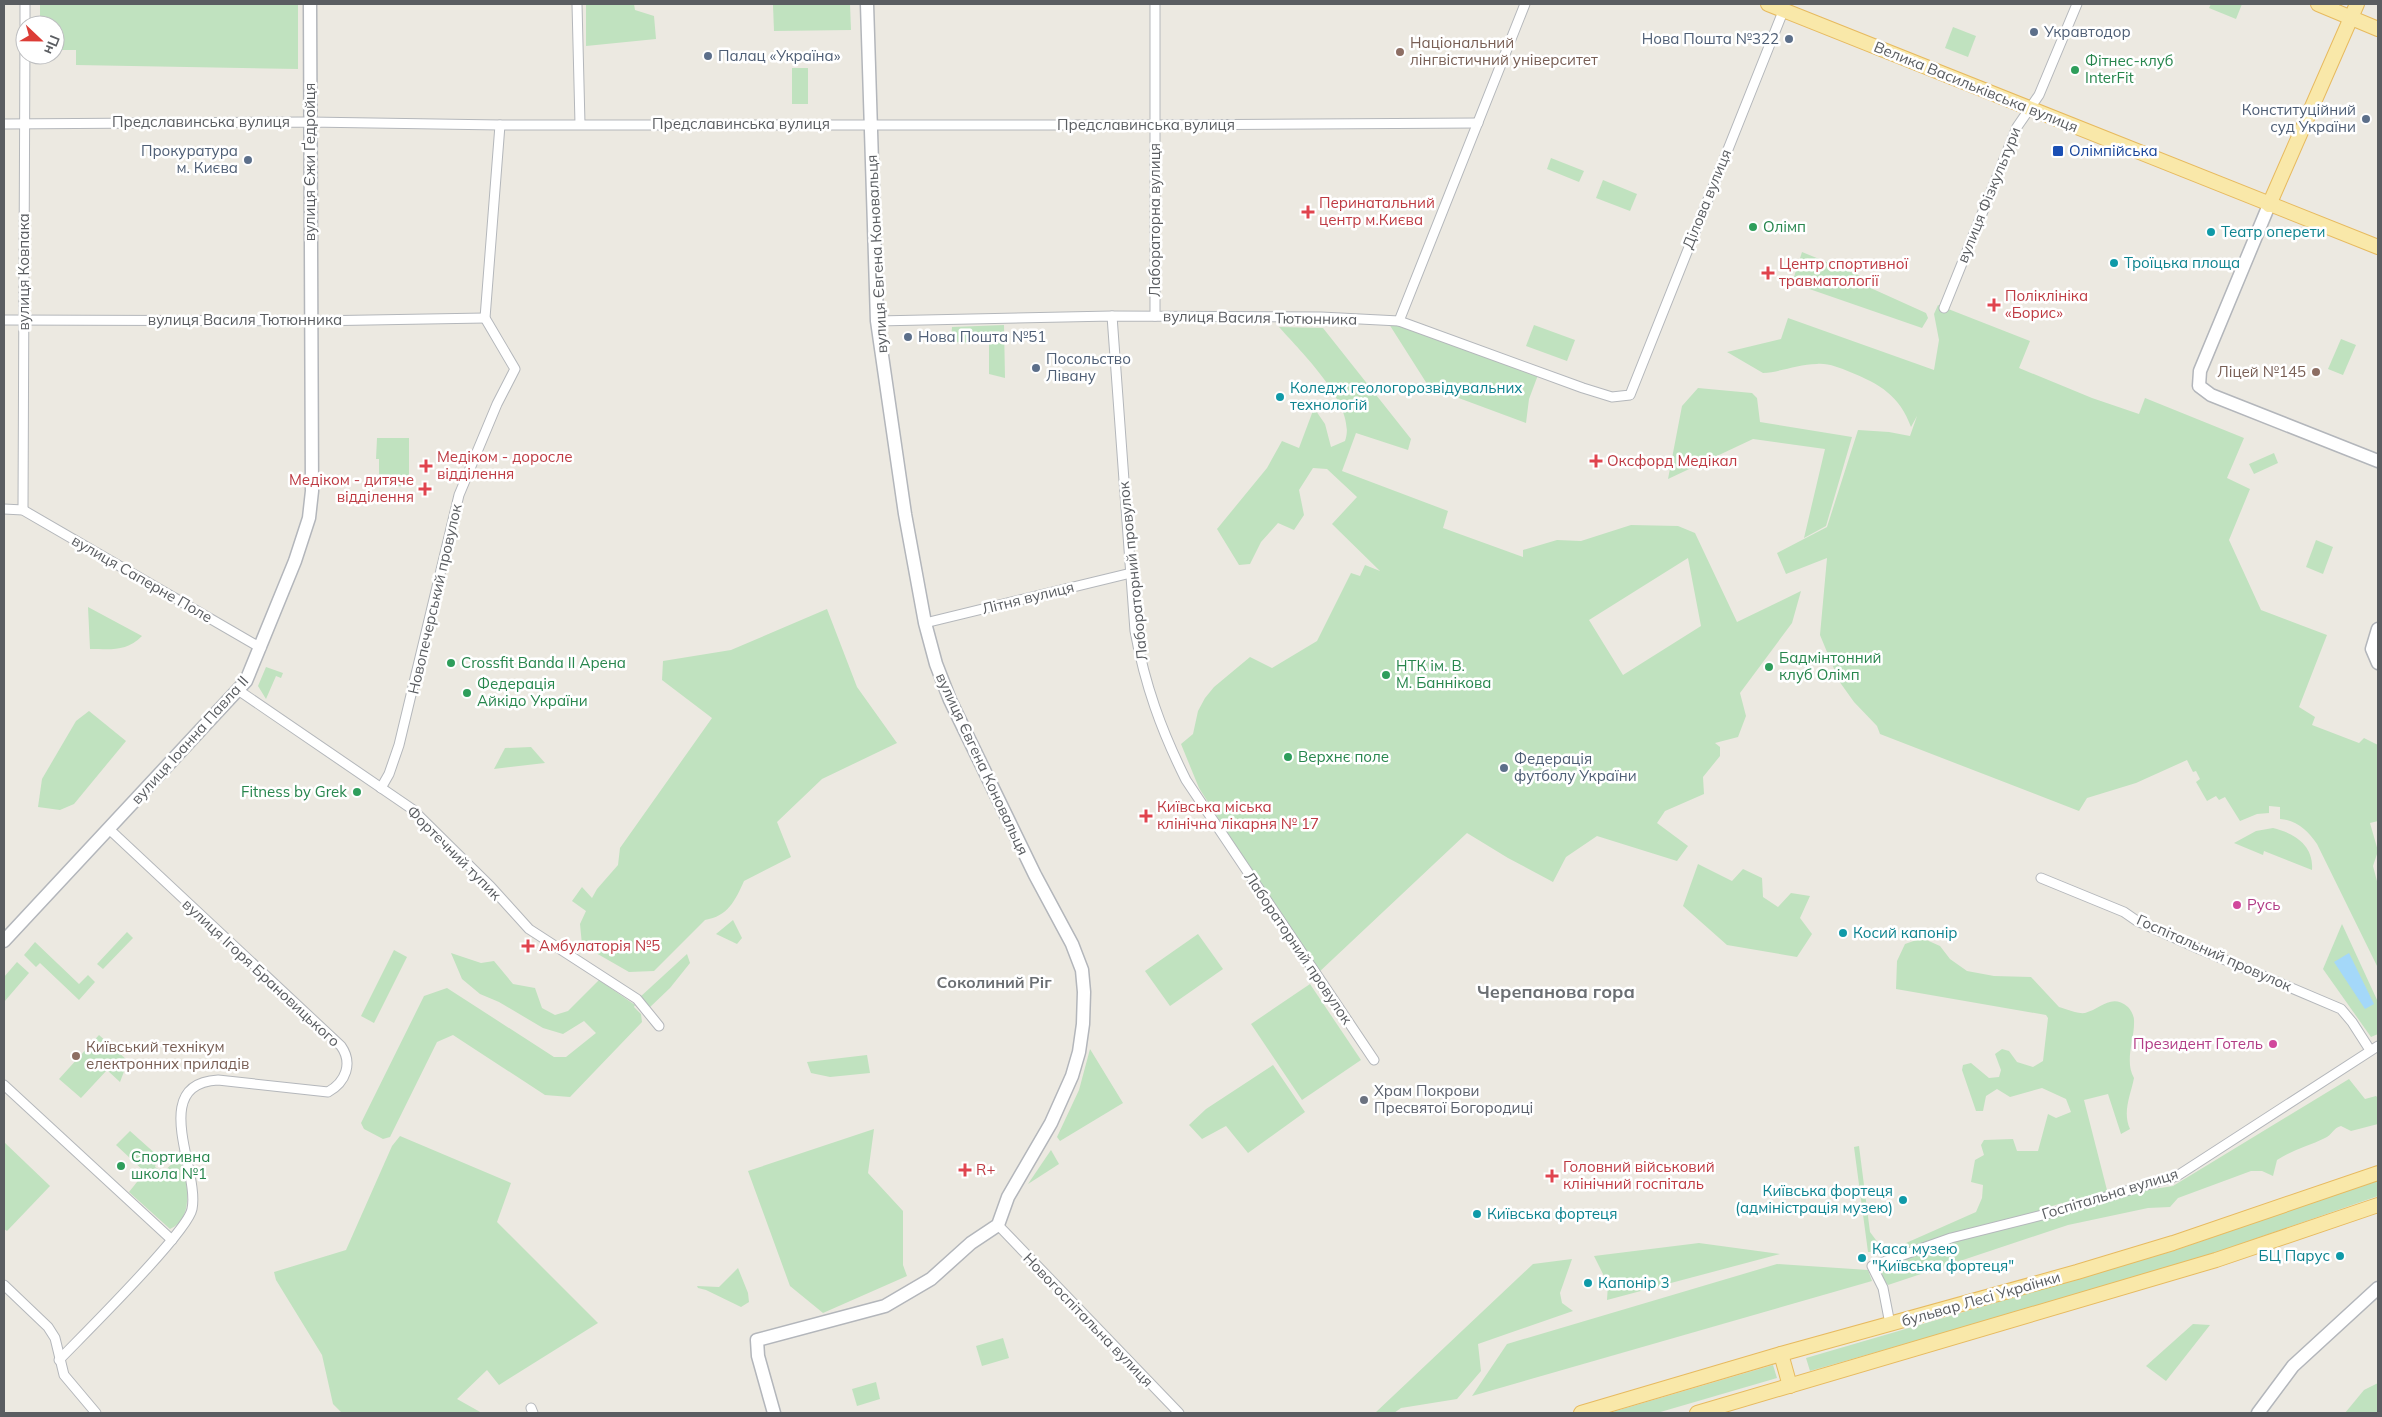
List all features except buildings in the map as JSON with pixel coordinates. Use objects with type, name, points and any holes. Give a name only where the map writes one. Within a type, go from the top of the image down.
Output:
[{"type":"main road","name":"вулиця Єжи Ґедройця","points":[[310,4],[309,122],[312,321]]},
{"type":"main road","name":"вулиця Євгена Коновальця","points":[[867,4],[877,321],[905,514],[925,623],[936,664],[950,700],[1035,874],[1072,944],[1082,970],[1084,992],[1083,1024],[1079,1052],[1072,1076],[1052,1123],[1008,1197],[998,1225]]},
{"type":"main road","name":"Велика Васильківська вулиця","points":[[1768,4],[1785,7],[2029,109],[2378,248]]},
{"type":"main road","points":[[2318,4],[2378,29]]},
{"type":"main road","points":[[2357,4],[2269,204],[2200,372],[2199,386],[2211,395],[2378,461]]},
{"type":"main road","name":"вулиця Іоанна Павла II","points":[[4,941],[238,690],[252,671],[295,561],[311,504],[312,321]]},
{"type":"main road","points":[[2376,661],[2372,644],[2378,629]]},
{"type":"main road","name":"бульвар Лесі Українки","points":[[1580,1413],[1781,1354],[2165,1246],[2378,1173]]},
{"type":"main road","name":"бульвар Лесі Українки","points":[[1697,1413],[2198,1265],[2275,1241],[2378,1205]]},
{"type":"main road","points":[[774,1413],[758,1356],[757,1340],[885,1306],[931,1279],[971,1243],[998,1225]]},
{"type":"main road","points":[[2258,1413],[2293,1366],[2378,1288]]},
{"type":"main road","points":[[1781,1354],[1790,1386]]},
{"type":"street","points":[[577,4],[580,124]]},
{"type":"street","name":"Лабораторна вулиця","points":[[1155,4],[1155,316]]},
{"type":"street","points":[[1399,321],[1525,4]]},
{"type":"street","name":"вулиця Фізкультури","points":[[1944,308],[2016,126],[2039,96],[2077,4]]},
{"type":"street","name":"Ділова вулиця","points":[[1630,395],[1785,7]]},
{"type":"street","name":"вулиця Ковпака","points":[[23,510],[25,65]]},
{"type":"street","name":"Предславинська вулиця","points":[[4,124],[309,122],[500,126],[580,124],[1155,125],[1478,123]]},
{"type":"street","points":[[485,318],[500,126]]},
{"type":"street","name":"Лабораторний провулок","points":[[1112,316],[1135,631],[1143,671],[1164,736],[1186,780],[1374,1060]]},
{"type":"street","name":"вулиця Василя Тютюнника","points":[[877,321],[1155,316],[1321,317],[1399,321],[1583,388],[1612,396],[1630,395]]},
{"type":"street","name":"вулиця Василя Тютюнника","points":[[4,320],[312,321],[485,318]]},
{"type":"street","name":"Новопечерський провулок","points":[[381,788],[389,774],[400,745],[459,495],[497,404],[515,369],[485,318]]},
{"type":"street","points":[[4,509],[23,510]]},
{"type":"street","name":"вулиця Саперне Поле","points":[[23,510],[261,648]]},
{"type":"street","name":"Літня вулиця","points":[[925,623],[1131,573]]},
{"type":"street","name":"Фортечний тупик","points":[[238,690],[412,808],[491,887],[529,929],[637,999],[659,1026]]},
{"type":"street","name":"вулиця Ігоря Брановицького","points":[[59,1360],[172,1240],[184,1226],[193,1209],[181,1116],[186,1097],[192,1090],[208,1080],[218,1080],[328,1092],[340,1083],[348,1063],[347,1055],[341,1046],[110,829]]},
{"type":"street","name":"Госпітальний провулок","points":[[2041,878],[2124,912],[2137,921],[2197,948],[2341,1009],[2374,1048]]},
{"type":"street","name":"Госпітальна вулиця","points":[[1890,1324],[1884,1288],[1872,1266],[1951,1238],[2177,1176],[2374,1048]]},
{"type":"street","points":[[4,1085],[172,1240]]},
{"type":"street","name":"Новогоспітальна вулиця","points":[[998,1225],[1179,1413]]},
{"type":"street","points":[[4,1285],[48,1327],[55,1338],[64,1375],[96,1413]]},
{"type":"green space","points":[[40,4],[298,4],[298,69],[76,65],[76,50],[65,50],[65,15],[40,15]]},
{"type":"green space","points":[[586,4],[634,4],[635,10],[654,16],[656,39],[586,46]]},
{"type":"green space","points":[[850,4],[851,30],[774,31],[773,5]]},
{"type":"green space","points":[[2211,4],[2242,4],[2236,19],[2209,8]]},
{"type":"green space","points":[[1953,27],[1976,36],[1968,57],[1945,48]]},
{"type":"green space","points":[[792,68],[808,68],[808,104],[792,104]]},
{"type":"green space","points":[[1551,158],[1584,171],[1579,182],[1547,169]]},
{"type":"green space","points":[[1603,180],[1637,194],[1630,211],[1596,198]]},
{"type":"green space","points":[[1802,252],[1861,276],[1864,285],[1926,313],[1928,318],[1922,328],[1792,283]]},
{"type":"green space","points":[[1938,305],[2030,341],[2019,368],[2092,398],[2139,414],[2145,398],[2244,438],[2227,478],[2250,489],[2229,540],[2261,610],[2327,635],[2299,707],[2315,717],[2312,725],[2359,743],[2364,738],[2378,745],[2378,821],[2370,823],[2378,851],[2373,866],[2378,885],[2378,968],[2317,844],[2302,827],[2280,819],[2280,807],[2269,806],[2269,813],[2257,814],[2240,821],[2225,797],[2219,800],[2216,796],[2207,801],[2196,782],[2200,779],[2196,771],[2193,772],[2187,760],[2136,783],[2087,798],[2079,811],[1880,734],[1877,726],[1854,702],[1839,681],[1820,635],[1827,558],[1786,574],[1777,553],[1827,527],[1858,430],[1889,432],[1910,436],[1917,416],[1911,427],[1901,407],[1888,392],[1871,381],[1838,367],[1825,364],[1810,364],[1763,373],[1727,352],[1781,339],[1788,318],[1934,370],[1939,340],[1934,314]]},
{"type":"green space","points":[[1389,324],[1401,325],[1538,375],[1529,399],[1526,423],[1429,387]]},
{"type":"green space","points":[[1004,325],[1005,378],[989,374],[989,343],[951,342],[952,327]]},
{"type":"green space","points":[[1534,325],[1575,340],[1567,361],[1526,346]]},
{"type":"green space","points":[[1279,327],[1323,328],[1411,439],[1408,450],[1356,433],[1342,471],[1448,511],[1443,528],[1523,557],[1523,550],[1557,540],[1581,541],[1631,525],[1678,526],[1695,533],[1737,622],[1801,591],[1792,623],[1740,693],[1746,716],[1738,737],[1715,743],[1720,747],[1720,756],[1703,777],[1704,794],[1665,811],[1657,823],[1688,846],[1677,861],[1597,836],[1566,857],[1553,882],[1467,833],[1317,974],[1199,788],[1181,744],[1193,734],[1198,711],[1214,687],[1250,657],[1272,668],[1317,641],[1351,573],[1360,576],[1365,565],[1380,571],[1332,524],[1357,497],[1327,469],[1313,468],[1299,490],[1304,515],[1294,530],[1278,523],[1261,542],[1250,564],[1239,565],[1217,529],[1267,468],[1282,441],[1299,448],[1314,408],[1325,424],[1331,447],[1345,441],[1347,427],[1343,412],[1335,396],[1313,364]],"holes":[[[1688,558],[1701,626],[1623,675],[1589,620]]]},
{"type":"green space","points":[[2341,339],[2356,345],[2343,375],[2328,369]]},
{"type":"green space","points":[[1698,388],[1752,393],[1757,398],[1760,422],[1852,437],[1826,526],[1804,538],[1825,449],[1753,439],[1668,479],[1682,406]]},
{"type":"green space","points":[[377,438],[409,438],[409,486],[379,486],[379,459],[376,459]]},
{"type":"green space","points":[[2274,453],[2278,463],[2254,474],[2249,464]]},
{"type":"green space","points":[[2316,540],[2333,547],[2323,574],[2306,567]]},
{"type":"green space","points":[[88,607],[142,636],[130,645],[118,649],[90,649]]},
{"type":"green space","points":[[827,609],[857,687],[897,743],[822,779],[777,822],[791,857],[744,881],[734,901],[725,911],[720,915],[705,920],[654,971],[629,972],[582,945],[580,924],[586,911],[572,901],[582,887],[592,898],[597,889],[618,865],[620,848],[712,718],[662,680],[663,661],[731,650]]},
{"type":"green space","points":[[266,667],[283,673],[281,678],[276,676],[266,699],[258,686]]},
{"type":"green space","points":[[89,711],[126,741],[74,804],[60,810],[38,807],[42,779],[76,721]]},
{"type":"green space","points":[[531,747],[545,763],[494,769],[505,748]]},
{"type":"green space","points":[[2273,828],[2295,837],[2306,847],[2312,861],[2312,870],[2264,851],[2263,855],[2234,843],[2256,831]]},
{"type":"green space","points":[[1698,864],[1732,881],[1743,869],[1762,878],[1763,897],[1778,907],[1791,893],[1810,896],[1800,918],[1812,934],[1797,957],[1727,945],[1683,906]]},
{"type":"green space","points":[[733,920],[742,938],[737,944],[716,934]]},
{"type":"green space","points":[[2342,924],[2378,1002],[2378,1034],[2371,1037],[2323,969]]},
{"type":"green space","points":[[127,932],[133,938],[103,969],[97,964]]},
{"type":"green space","points":[[1198,934],[1223,969],[1170,1006],[1145,971]]},
{"type":"green space","points":[[1922,938],[1940,946],[1950,959],[1967,971],[1994,976],[2031,977],[2059,1007],[2085,1013],[2106,1003],[2116,1001],[2128,1007],[2134,1020],[2130,1064],[2134,1078],[2127,1110],[2130,1129],[2121,1134],[2108,1094],[2084,1100],[2108,1194],[2063,1207],[2062,1203],[2049,1207],[2050,1210],[1894,1256],[1893,1252],[1906,1243],[1976,1212],[1982,1198],[1983,1185],[1971,1182],[1975,1160],[1984,1155],[1981,1145],[1984,1140],[2013,1139],[2017,1151],[2038,1151],[2048,1114],[2056,1118],[2071,1112],[2066,1099],[2042,1088],[2010,1097],[1997,1089],[1986,1096],[1983,1111],[1976,1111],[1962,1070],[1963,1065],[1971,1063],[1989,1078],[1999,1077],[2001,1070],[1995,1054],[2002,1049],[2009,1051],[2017,1062],[2033,1067],[2043,1061],[2048,1018],[2046,1015],[1896,989],[1897,961],[1905,944]]},
{"type":"green space","points":[[35,942],[79,984],[88,975],[95,982],[79,1000],[40,963],[36,967],[24,955]]},
{"type":"green space","points":[[394,950],[407,957],[374,1023],[361,1016]]},
{"type":"green space","points":[[451,953],[481,963],[494,961],[513,984],[535,988],[542,1008],[555,1015],[568,1011],[599,980],[635,1005],[634,1007],[641,1014],[642,1022],[570,1097],[545,1095],[453,1035],[437,1042],[390,1137],[383,1139],[364,1129],[361,1123],[424,996],[447,988],[554,1057],[566,1057],[596,1033],[584,1021],[563,1034],[543,1028],[499,1002],[480,994],[462,979]]},
{"type":"green space","points":[[687,954],[690,963],[670,988],[648,1009],[639,998]]},
{"type":"green space","points":[[17,962],[29,973],[4,1002],[4,977]]},
{"type":"green space","points":[[1310,984],[1361,1060],[1302,1100],[1251,1024]]},
{"type":"green space","points":[[99,1035],[128,1061],[120,1082],[107,1070],[81,1098],[59,1079]]},
{"type":"green space","points":[[1090,1049],[1123,1103],[1060,1141],[1057,1137],[1079,1090]]},
{"type":"green space","points":[[867,1055],[870,1073],[830,1077],[811,1073],[807,1062]]},
{"type":"green space","points":[[1273,1065],[1305,1112],[1248,1153],[1226,1126],[1202,1139],[1189,1125],[1206,1109]]},
{"type":"green space","points":[[2349,1079],[2365,1099],[2376,1096],[2378,1098],[2378,1124],[2351,1131],[2341,1126],[2338,1127],[2325,1138],[2277,1160],[2273,1176],[2262,1171],[2251,1171],[2178,1198],[2170,1207],[2148,1208],[2068,1225],[1888,1285],[1883,1279],[1881,1267],[1950,1242],[2148,1190],[2173,1186]]},
{"type":"green space","points":[[874,1129],[868,1173],[903,1211],[903,1265],[907,1276],[823,1313],[790,1286],[748,1171]]},
{"type":"green space","points":[[130,1131],[158,1156],[155,1167],[163,1172],[182,1155],[187,1185],[186,1206],[184,1216],[170,1229],[129,1192],[145,1172],[116,1145]]},
{"type":"green space","points":[[400,1136],[511,1183],[497,1222],[598,1323],[499,1385],[487,1370],[457,1399],[482,1413],[342,1413],[333,1404],[322,1355],[276,1280],[274,1272],[346,1250],[392,1146]]},
{"type":"green space","points":[[4,1142],[50,1186],[7,1231],[4,1229]]},
{"type":"green space","points":[[1859,1146],[1870,1232],[1879,1244],[1875,1252],[1868,1252],[1854,1147]]},
{"type":"green space","points":[[1051,1150],[1059,1164],[1028,1184]]},
{"type":"green space","points":[[2378,1180],[2378,1196],[2174,1267],[1810,1371],[1806,1358],[2173,1251]]},
{"type":"green space","points":[[1699,1243],[1780,1254],[1607,1300],[1608,1284],[1594,1256]]},
{"type":"green space","points":[[1572,1259],[1560,1293],[1562,1303],[1573,1311],[1478,1344],[1481,1371],[1457,1399],[1401,1408],[1394,1413],[1375,1413],[1533,1264]]},
{"type":"green space","points":[[1777,1264],[1868,1270],[1872,1281],[1472,1396],[1507,1344]]},
{"type":"green space","points":[[738,1268],[748,1293],[749,1302],[741,1307],[697,1286],[719,1287]]},
{"type":"green space","points":[[2193,1324],[2210,1325],[2166,1381],[2146,1366]]},
{"type":"green space","points":[[1003,1338],[1009,1358],[982,1366],[976,1346]]},
{"type":"green space","points":[[1773,1365],[1777,1378],[1657,1413],[1609,1413]]},
{"type":"green space","points":[[876,1382],[880,1399],[857,1406],[852,1389]]},
{"type":"green space","points":[[2378,1383],[2378,1413],[2345,1413],[2364,1390]]},
{"type":"water","points":[[2349,953],[2374,1004],[2365,1009],[2334,962]]},
{"type":"place","name":"Укравтодор","points":[[2034,32]]},
{"type":"place","name":"Нова Пошта №322","points":[[1789,39]]},
{"type":"place","name":"Національний лінгвістичний університет","points":[[1400,52]]},
{"type":"place","name":"Палац «Україна»","points":[[708,56]]},
{"type":"place","name":"Фітнес-клуб InterFit","points":[[2075,70]]},
{"type":"place","name":"Конституційний суд України","points":[[2366,119]]},
{"type":"place","name":"Олімпійська","points":[[2058,151]]},
{"type":"place","name":"Прокуратура м. Києва","points":[[248,160]]},
{"type":"place","name":"Перинатальний центр м.Києва","points":[[1308,212]]},
{"type":"place","name":"Олімп","points":[[1753,227]]},
{"type":"place","name":"Театр оперети","points":[[2211,232]]},
{"type":"place","name":"Троїцька площа","points":[[2114,263]]},
{"type":"place","name":"Центр спортивної травматології","points":[[1768,273]]},
{"type":"place","name":"Поліклініка «Борис»","points":[[1994,305]]},
{"type":"place","name":"Нова Пошта №51","points":[[908,337]]},
{"type":"place","name":"Посольство Лівану","points":[[1036,368]]},
{"type":"place","name":"Ліцей №145","points":[[2316,372]]},
{"type":"place","name":"Коледж геологорозвідувальних технологій","points":[[1280,397]]},
{"type":"place","name":"Оксфорд Медікал","points":[[1596,461]]},
{"type":"place","name":"Медіком - доросле відділення","points":[[426,466]]},
{"type":"place","name":"Медіком - дитяче відділення","points":[[425,489]]},
{"type":"place","name":"Crossfit Banda II Арена","points":[[451,663]]},
{"type":"place","name":"Бадмінтонний клуб Олімп","points":[[1769,667]]},
{"type":"place","name":"НТК ім. В. М. Баннікова","points":[[1386,675]]},
{"type":"place","name":"Федерація Айкідо України","points":[[467,693]]},
{"type":"place","name":"Верхнє поле","points":[[1288,757]]},
{"type":"place","name":"Федерація футболу України","points":[[1504,768]]},
{"type":"place","name":"Fitness by Grek","points":[[357,792]]},
{"type":"place","name":"Київська міська клінічна лікарня № 17","points":[[1146,816]]},
{"type":"place","name":"Русь","points":[[2237,905]]},
{"type":"place","name":"Косий капонір","points":[[1843,933]]},
{"type":"place","name":"Амбулаторія №5","points":[[528,946]]},
{"type":"place","name":"Президент Готель","points":[[2273,1044]]},
{"type":"place","name":"Київський технікум електронних приладів","points":[[76,1056]]},
{"type":"place","name":"Храм Покрови Пресвятої Богородиці","points":[[1364,1100]]},
{"type":"place","name":"Спортивна школа №1","points":[[121,1166]]},
{"type":"place","name":"R+","points":[[965,1170]]},
{"type":"place","name":"Головний військовий клінічний госпіталь","points":[[1552,1176]]},
{"type":"place","name":"Київська фортеця (адміністрація музею)","points":[[1903,1200]]},
{"type":"place","name":"Київська фортеця","points":[[1477,1214]]},
{"type":"place","name":"БЦ Парус","points":[[2340,1256]]},
{"type":"place","name":"Каса музею \"Київська фортеця\"","points":[[1862,1258]]},
{"type":"place","name":"Капонір 3","points":[[1588,1283]]},
{"type":"district","name":"Соколиний Ріг","points":[[994,982]]},
{"type":"district","name":"Черепанова гора","points":[[1556,992]]}]
